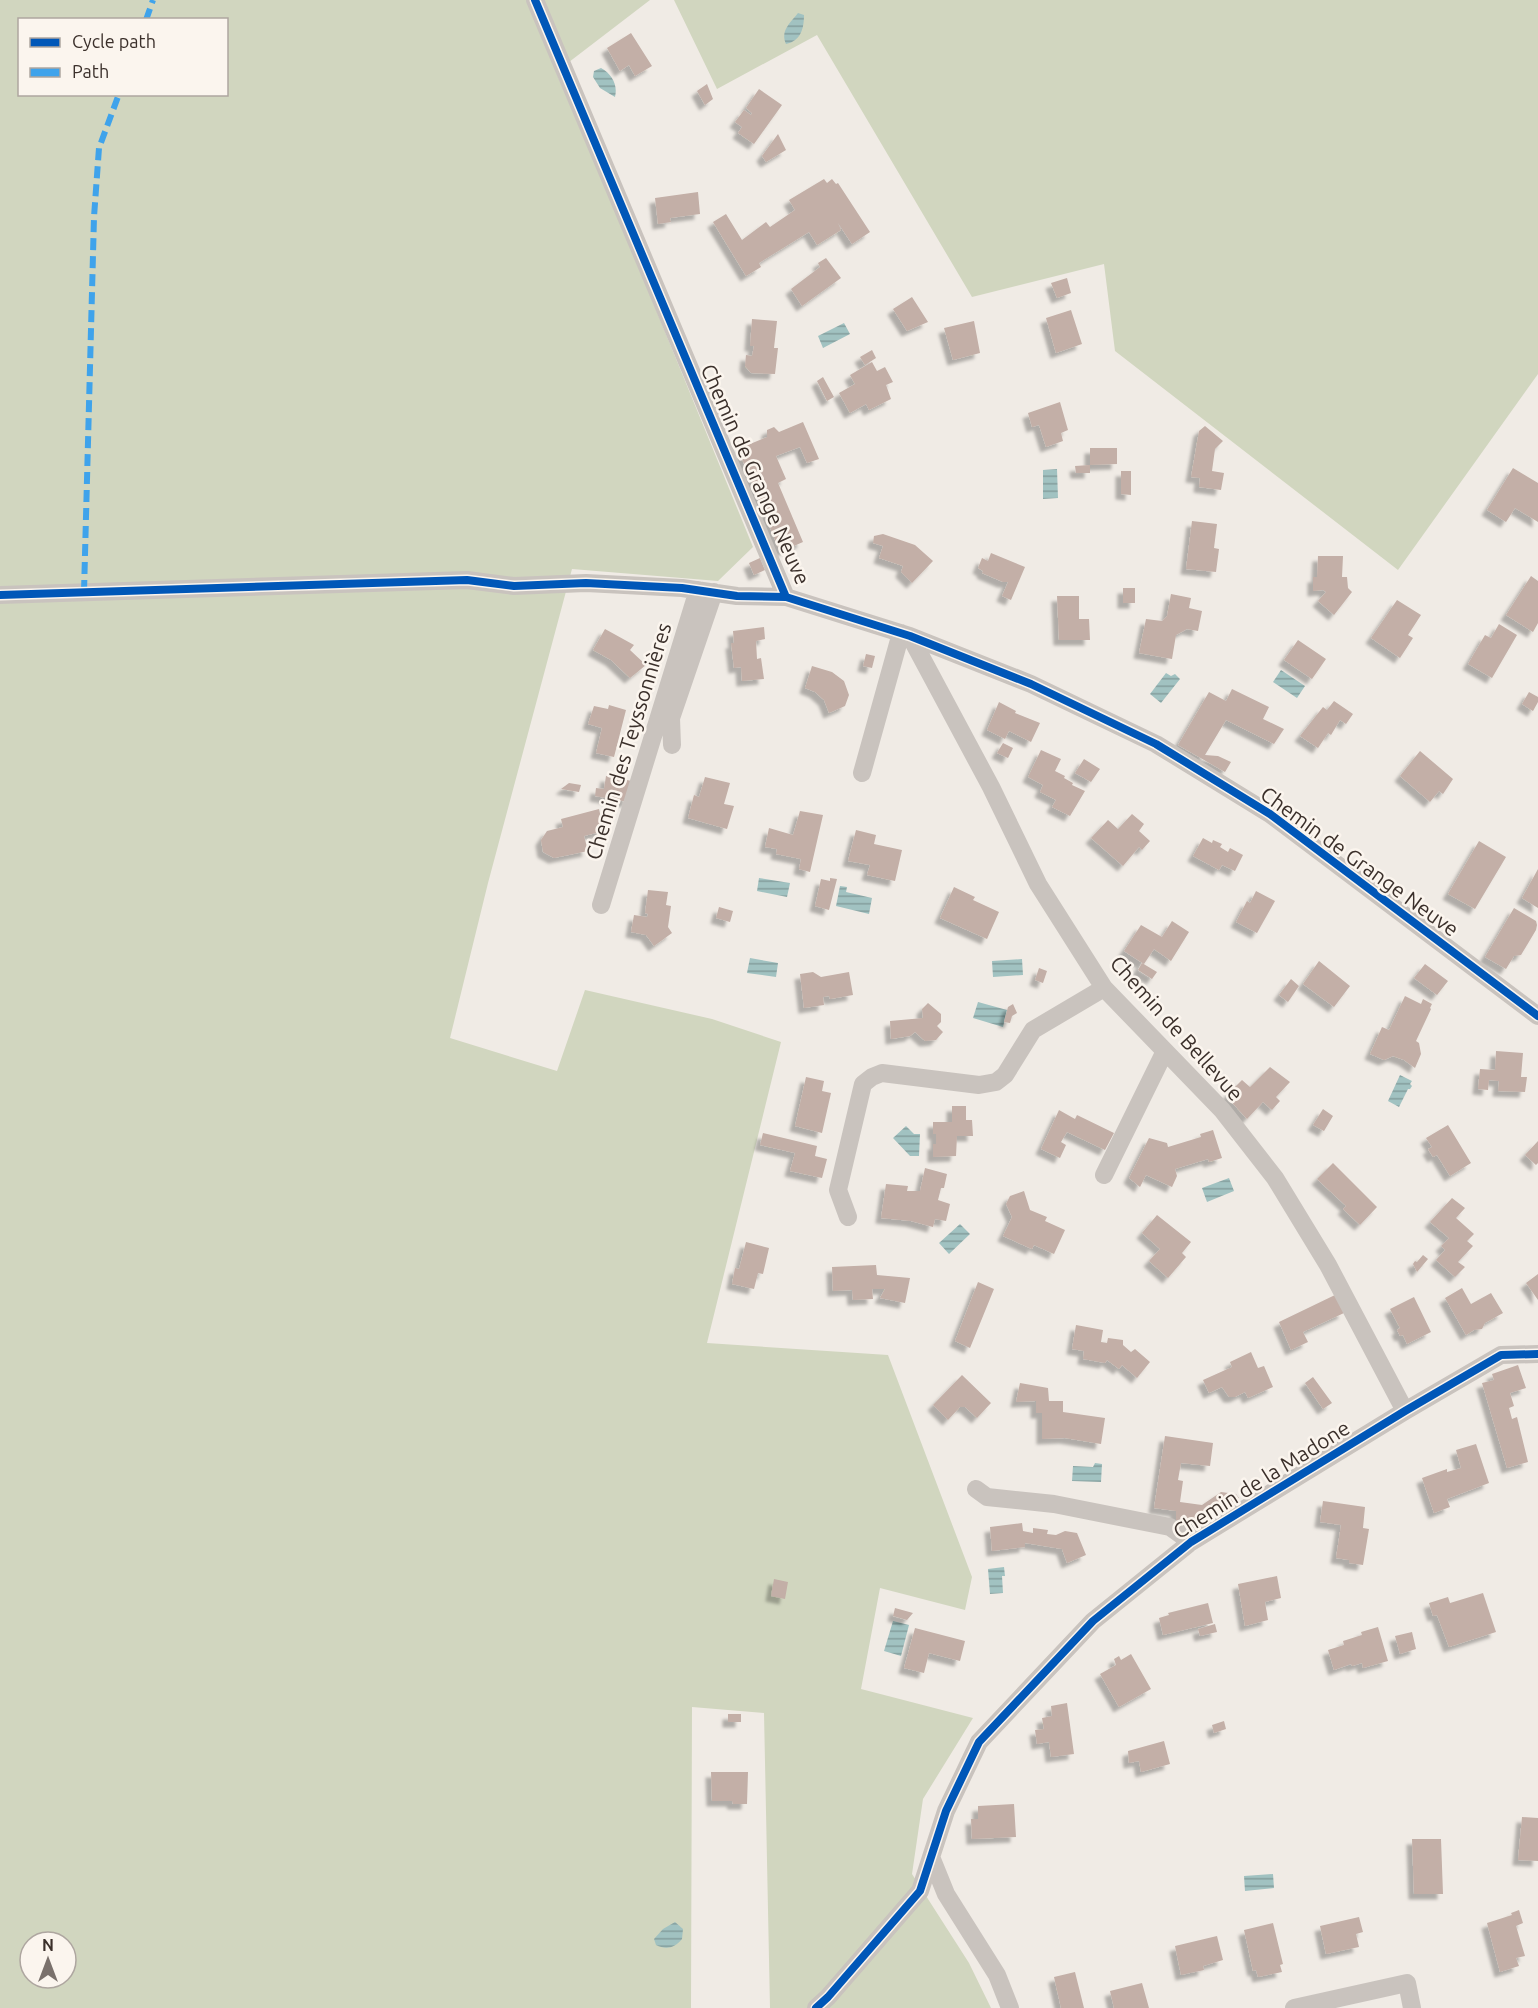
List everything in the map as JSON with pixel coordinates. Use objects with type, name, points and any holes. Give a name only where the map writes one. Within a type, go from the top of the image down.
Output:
[{"type":"street","name":"Chemin de Grange Neuve","points":[[535,0],[786,597],[906,635],[1031,684],[1156,744],[1270,814],[1538,1016]]},
{"type":"street","points":[[0,595],[467,580],[514,586],[586,583],[706,591],[737,596],[786,597]]},
{"type":"street","name":"Chemin des Teyssonnières","points":[[672,745],[671,718],[706,591]]},
{"type":"street","name":"Chemin des Teyssonnières","points":[[601,905],[706,591]]},
{"type":"street","points":[[862,772],[906,635]]},
{"type":"street","name":"Chemin de Bellevue","points":[[906,635],[991,787],[1038,885],[1104,988],[1222,1110],[1275,1178],[1329,1265],[1404,1411]]},
{"type":"street","points":[[848,1217],[838,1190],[863,1084],[882,1073],[979,1084],[996,1082],[1005,1075],[1033,1030],[1104,988]]},
{"type":"street","points":[[1104,1175],[1165,1051]]},
{"type":"street","name":"Chemin de la Madone","points":[[816,2008],[920,1891],[946,1811],[979,1742],[1093,1621],[1191,1542],[1404,1411],[1501,1355],[1538,1354]]},
{"type":"street","points":[[976,1489],[987,1497],[1054,1504],[1170,1527],[1191,1542]]},
{"type":"street","points":[[931,1857],[946,1894],[997,1976],[1010,2008]]},
{"type":"street","points":[[1294,2008],[1407,1983],[1412,2008]]},
{"type":"green space","points":[[0,0],[650,0],[556,72],[753,547],[718,581],[572,569],[488,883],[450,1038],[557,1071],[585,990],[712,1019],[781,1042],[707,1343],[888,1355],[972,1577],[965,1610],[880,1588],[861,1689],[973,1718],[923,1799],[912,1874],[969,1963],[991,2008],[770,2008],[764,1713],[692,1707],[691,2008],[0,2008]]},
{"type":"green space","points":[[674,0],[1538,0],[1538,374],[1398,570],[1115,351],[1104,264],[972,297],[817,35],[717,89]]},
{"type":"water","points":[[798,13],[804,15],[802,29],[795,40],[786,44],[785,31]]},
{"type":"water","points":[[601,68],[613,80],[616,88],[615,97],[600,88],[593,77],[594,71]]},
{"type":"water","points":[[844,323],[850,334],[823,348],[818,336]]},
{"type":"water","points":[[1057,469],[1058,498],[1043,499],[1043,470]]},
{"type":"water","points":[[1281,670],[1305,686],[1297,698],[1273,682]]},
{"type":"water","points":[[1166,673],[1171,676],[1175,674],[1180,679],[1161,703],[1150,694]]},
{"type":"water","points":[[759,878],[790,883],[787,897],[757,891]]},
{"type":"water","points":[[840,886],[847,887],[846,892],[872,898],[869,914],[836,906]]},
{"type":"water","points":[[750,958],[778,963],[776,977],[747,973]]},
{"type":"water","points":[[1022,959],[1023,975],[993,977],[992,961]]},
{"type":"water","points":[[978,1002],[1007,1010],[1003,1027],[973,1018]]},
{"type":"water","points":[[1400,1075],[1412,1081],[1410,1084],[1412,1086],[1408,1089],[1399,1107],[1388,1101]]},
{"type":"water","points":[[906,1126],[914,1134],[920,1134],[919,1156],[910,1156],[893,1138]]},
{"type":"water","points":[[1229,1178],[1234,1191],[1207,1202],[1202,1188]]},
{"type":"water","points":[[960,1224],[970,1234],[949,1254],[939,1243]]},
{"type":"water","points":[[1095,1463],[1102,1464],[1101,1482],[1072,1481],[1073,1466],[1093,1467]]},
{"type":"water","points":[[1004,1567],[1003,1593],[990,1594],[988,1569]]},
{"type":"water","points":[[893,1621],[909,1625],[901,1656],[884,1651]]},
{"type":"water","points":[[1273,1874],[1274,1888],[1245,1891],[1244,1876]]},
{"type":"water","points":[[675,1922],[683,1929],[682,1939],[670,1947],[656,1945],[654,1939],[663,1929]]},
{"type":"building","points":[[631,33],[652,66],[635,76],[629,65],[620,71],[607,48]]},
{"type":"building","points":[[707,84],[713,99],[705,105],[697,91]]},
{"type":"building","points":[[759,89],[782,105],[754,144],[738,133],[742,127],[735,122],[744,110],[751,115],[752,113],[746,108]]},
{"type":"building","points":[[778,134],[786,150],[766,162],[762,156]]},
{"type":"building","points":[[824,179],[827,183],[832,179],[836,184],[838,183],[870,232],[852,244],[838,223],[841,230],[817,245],[809,232],[759,263],[761,267],[746,276],[713,222],[726,214],[742,240],[766,222],[770,227],[795,210],[789,200]]},
{"type":"building","points":[[698,192],[700,214],[670,218],[671,222],[658,224],[655,198]]},
{"type":"building","points":[[826,258],[841,278],[802,306],[791,289],[820,267],[818,263]]},
{"type":"building","points":[[1067,278],[1071,293],[1057,298],[1051,283]]},
{"type":"building","points":[[912,297],[928,322],[907,331],[893,309]]},
{"type":"building","points":[[1071,310],[1082,344],[1056,353],[1046,318]]},
{"type":"building","points":[[752,319],[777,321],[774,348],[778,348],[775,374],[751,373],[745,366],[746,355],[752,356],[754,346],[750,346]]},
{"type":"building","points":[[974,321],[980,353],[953,360],[944,328]]},
{"type":"building","points":[[872,350],[876,358],[865,365],[860,357]]},
{"type":"building","points":[[872,362],[877,371],[885,367],[893,382],[886,385],[891,399],[869,410],[866,404],[850,413],[839,393],[855,384],[850,375]]},
{"type":"building","points":[[823,377],[834,397],[827,401],[817,381]]},
{"type":"building","points":[[1060,402],[1068,430],[1061,433],[1063,441],[1046,447],[1039,425],[1032,427],[1028,413]]},
{"type":"building","points":[[803,422],[819,459],[807,463],[800,447],[776,456],[786,479],[778,483],[803,542],[780,552],[738,449],[767,437],[767,430],[774,427],[779,432]]},
{"type":"building","points":[[1205,426],[1223,441],[1215,449],[1212,471],[1224,473],[1221,490],[1199,487],[1200,478],[1191,477],[1199,431]]},
{"type":"building","points":[[1090,448],[1117,448],[1117,464],[1090,465]]},
{"type":"building","points":[[1090,465],[1090,473],[1076,473],[1075,466]]},
{"type":"building","points":[[1513,468],[1538,483],[1538,522],[1515,508],[1506,522],[1487,510]]},
{"type":"building","points":[[1121,471],[1131,471],[1131,495],[1121,494]]},
{"type":"building","points":[[1192,521],[1217,524],[1214,548],[1219,549],[1216,572],[1186,569]]},
{"type":"building","points":[[883,534],[915,545],[933,561],[912,583],[901,572],[903,566],[879,558],[883,546],[873,543],[874,536]]},
{"type":"building","points":[[991,553],[1025,567],[1011,600],[1002,596],[1008,582],[982,573],[983,571],[978,568],[982,558],[988,561]]},
{"type":"building","points":[[1318,556],[1343,556],[1342,577],[1347,577],[1348,588],[1352,592],[1334,615],[1318,601],[1326,592],[1313,591],[1313,577],[1317,577]]},
{"type":"building","points":[[760,558],[765,570],[754,575],[749,563]]},
{"type":"building","points":[[1531,576],[1538,581],[1538,623],[1533,632],[1506,615]]},
{"type":"building","points":[[1123,588],[1135,588],[1135,603],[1123,603]]},
{"type":"building","points":[[1171,594],[1191,598],[1189,608],[1202,611],[1198,631],[1187,629],[1176,635],[1172,659],[1139,653],[1146,619],[1162,621],[1167,616]]},
{"type":"building","points":[[1057,596],[1079,596],[1079,619],[1089,619],[1090,640],[1059,640]]},
{"type":"building","points":[[1397,600],[1421,615],[1408,635],[1413,638],[1400,658],[1371,638]]},
{"type":"building","points":[[1499,624],[1517,635],[1492,678],[1468,664],[1485,635],[1491,638]]},
{"type":"building","points":[[764,627],[765,639],[756,641],[757,659],[761,658],[764,679],[742,681],[741,667],[734,668],[731,643],[734,643],[733,631]]},
{"type":"building","points":[[605,629],[634,645],[630,650],[646,665],[630,678],[611,660],[593,650]]},
{"type":"building","points":[[1298,640],[1326,659],[1312,679],[1284,660]]},
{"type":"building","points":[[866,654],[875,656],[872,668],[863,666]]},
{"type":"building","points":[[812,666],[832,672],[844,681],[849,695],[845,706],[829,713],[824,700],[815,692],[805,688]]},
{"type":"building","points":[[1232,689],[1269,707],[1263,719],[1284,729],[1274,744],[1226,720],[1205,755],[1218,756],[1231,762],[1225,772],[1178,745],[1209,692],[1226,701]]},
{"type":"building","points":[[1529,692],[1538,697],[1533,711],[1522,704]]},
{"type":"building","points":[[1334,701],[1353,714],[1346,724],[1340,720],[1331,735],[1328,733],[1318,748],[1300,736],[1323,707],[1327,710]]},
{"type":"building","points":[[999,702],[1016,711],[1015,713],[1040,723],[1031,742],[1009,731],[1005,739],[987,730]]},
{"type":"building","points":[[609,705],[626,710],[614,757],[596,753],[602,728],[588,724],[594,706],[608,709]]},
{"type":"building","points":[[1003,743],[1013,748],[1008,758],[997,753]]},
{"type":"building","points":[[1041,750],[1061,759],[1055,771],[1065,776],[1064,778],[1073,783],[1072,785],[1085,791],[1070,816],[1052,807],[1056,800],[1040,792],[1043,785],[1028,777]]},
{"type":"building","points":[[1420,751],[1453,779],[1443,794],[1439,791],[1430,802],[1400,776]]},
{"type":"building","points":[[1084,759],[1100,769],[1091,782],[1075,773]]},
{"type":"building","points":[[606,776],[632,781],[628,802],[595,796],[596,788],[604,789]]},
{"type":"building","points":[[705,777],[730,783],[724,804],[734,806],[727,829],[688,818],[694,795],[699,797]]},
{"type":"building","points":[[569,783],[581,785],[579,792],[561,789]]},
{"type":"building","points":[[599,809],[604,831],[584,836],[588,851],[554,858],[543,852],[541,840],[547,831],[563,827],[561,819]]},
{"type":"building","points":[[800,811],[823,815],[810,872],[799,869],[801,859],[776,854],[777,849],[765,847],[769,828],[793,835]]},
{"type":"building","points":[[1132,814],[1144,824],[1139,831],[1150,841],[1142,850],[1139,847],[1123,866],[1091,838],[1108,820],[1118,829]]},
{"type":"building","points":[[856,830],[876,835],[874,844],[902,850],[895,881],[867,875],[870,865],[848,861]]},
{"type":"building","points":[[1203,838],[1212,843],[1213,840],[1222,844],[1220,847],[1228,852],[1230,848],[1243,855],[1235,871],[1222,865],[1219,870],[1193,856]]},
{"type":"building","points":[[1479,841],[1506,857],[1475,909],[1448,894]]},
{"type":"building","points":[[1538,869],[1538,908],[1522,898]]},
{"type":"building","points":[[830,878],[837,879],[829,910],[815,906],[821,879],[830,881]]},
{"type":"building","points":[[954,887],[975,897],[973,900],[999,912],[987,939],[940,918]]},
{"type":"building","points":[[648,890],[668,892],[666,905],[671,906],[668,927],[672,933],[654,946],[646,935],[631,932],[634,915],[647,917],[648,914],[645,913]]},
{"type":"building","points":[[1256,891],[1275,901],[1257,933],[1236,922],[1247,901],[1250,903]]},
{"type":"building","points":[[719,907],[733,911],[730,922],[716,918]]},
{"type":"building","points":[[1514,908],[1536,921],[1537,925],[1521,955],[1514,956],[1506,969],[1485,957]]},
{"type":"building","points":[[1172,921],[1189,932],[1171,961],[1154,949],[1144,964],[1124,951],[1141,925],[1162,937]]},
{"type":"building","points":[[1319,961],[1350,986],[1334,1007],[1303,984]]},
{"type":"building","points":[[1142,963],[1157,972],[1152,979],[1138,970]]},
{"type":"building","points":[[1425,964],[1448,981],[1437,995],[1414,978]]},
{"type":"building","points":[[1039,968],[1047,971],[1043,983],[1035,980]]},
{"type":"building","points":[[813,972],[821,977],[849,972],[853,995],[830,999],[829,996],[823,997],[824,1005],[804,1008],[800,974]]},
{"type":"building","points":[[1291,979],[1299,986],[1288,1002],[1279,995]]},
{"type":"building","points":[[1405,996],[1421,1004],[1423,999],[1432,1004],[1416,1041],[1419,1043],[1421,1054],[1415,1068],[1393,1056],[1384,1060],[1370,1054],[1382,1027],[1389,1030]]},
{"type":"building","points":[[928,1003],[941,1014],[941,1022],[937,1026],[943,1032],[936,1040],[925,1041],[915,1032],[910,1036],[891,1039],[890,1021],[923,1018],[922,1009]]},
{"type":"building","points":[[1013,1004],[1017,1013],[1012,1016],[1010,1023],[1004,1022],[1008,1007]]},
{"type":"building","points":[[1496,1051],[1523,1053],[1521,1077],[1527,1077],[1525,1092],[1498,1091],[1499,1081],[1489,1080],[1488,1090],[1478,1089],[1480,1069],[1495,1070]]},
{"type":"building","points":[[1270,1067],[1290,1082],[1276,1097],[1280,1101],[1272,1110],[1263,1102],[1247,1119],[1226,1096],[1242,1080],[1250,1087]]},
{"type":"building","points":[[806,1077],[824,1081],[822,1091],[831,1093],[822,1133],[795,1126]]},
{"type":"building","points":[[952,1106],[966,1106],[966,1120],[972,1120],[973,1136],[957,1136],[956,1156],[933,1157],[936,1134],[933,1134],[933,1122],[952,1122]]},
{"type":"building","points":[[1323,1109],[1333,1116],[1324,1131],[1313,1125]]},
{"type":"building","points":[[1059,1110],[1075,1119],[1077,1115],[1114,1133],[1105,1150],[1067,1132],[1061,1142],[1066,1145],[1060,1158],[1041,1149]]},
{"type":"building","points":[[1448,1125],[1471,1163],[1450,1176],[1437,1155],[1433,1157],[1428,1149],[1432,1147],[1426,1138]]},
{"type":"building","points":[[1213,1130],[1222,1158],[1209,1162],[1208,1159],[1175,1169],[1177,1176],[1172,1187],[1146,1175],[1140,1187],[1129,1178],[1149,1138],[1167,1143],[1168,1147],[1201,1137],[1200,1134]]},
{"type":"building","points":[[763,1133],[817,1146],[815,1156],[827,1159],[822,1178],[790,1171],[795,1153],[760,1145]]},
{"type":"building","points":[[1538,1141],[1538,1163],[1536,1165],[1525,1155]]},
{"type":"building","points":[[1333,1163],[1377,1207],[1360,1225],[1343,1209],[1346,1206],[1317,1179]]},
{"type":"building","points":[[925,1168],[947,1174],[938,1200],[950,1204],[946,1221],[935,1219],[933,1227],[911,1221],[881,1218],[886,1184],[908,1186],[907,1191],[920,1191]]},
{"type":"building","points":[[1024,1191],[1030,1210],[1047,1217],[1045,1221],[1065,1230],[1054,1254],[1034,1245],[1032,1249],[1003,1236],[1012,1217],[1006,1204],[1010,1196]]},
{"type":"building","points":[[1452,1198],[1465,1208],[1456,1218],[1474,1234],[1467,1241],[1473,1246],[1458,1262],[1465,1267],[1455,1277],[1436,1260],[1445,1250],[1441,1246],[1449,1238],[1430,1222]]},
{"type":"building","points":[[1157,1215],[1191,1242],[1182,1253],[1186,1257],[1168,1278],[1149,1261],[1160,1249],[1142,1233]]},
{"type":"building","points":[[746,1242],[769,1248],[763,1274],[758,1273],[754,1289],[732,1284],[735,1268],[739,1269]]},
{"type":"building","points":[[1423,1255],[1428,1259],[1417,1272],[1413,1264]]},
{"type":"building","points":[[876,1265],[877,1275],[910,1278],[905,1303],[880,1298],[885,1289],[872,1289],[873,1299],[853,1300],[852,1290],[833,1291],[832,1267]]},
{"type":"building","points":[[1538,1274],[1538,1300],[1526,1283]]},
{"type":"building","points":[[978,1282],[994,1289],[970,1348],[955,1341]]},
{"type":"building","points":[[1462,1288],[1471,1304],[1491,1293],[1503,1313],[1485,1323],[1482,1329],[1474,1330],[1466,1335],[1445,1298]]},
{"type":"building","points":[[1335,1295],[1344,1313],[1303,1332],[1308,1342],[1291,1350],[1279,1322]]},
{"type":"building","points":[[1414,1297],[1431,1332],[1407,1344],[1403,1335],[1400,1336],[1397,1330],[1400,1328],[1390,1309]]},
{"type":"building","points":[[1076,1325],[1103,1330],[1101,1342],[1107,1343],[1108,1338],[1123,1340],[1123,1345],[1131,1352],[1135,1349],[1150,1362],[1137,1378],[1122,1365],[1119,1369],[1107,1360],[1105,1363],[1083,1359],[1084,1351],[1072,1349]]},
{"type":"building","points":[[1251,1352],[1258,1368],[1264,1366],[1273,1387],[1248,1398],[1245,1392],[1229,1397],[1222,1387],[1209,1393],[1203,1380],[1232,1367],[1230,1362]]},
{"type":"building","points":[[1518,1365],[1526,1388],[1510,1393],[1514,1406],[1509,1408],[1512,1419],[1517,1417],[1528,1462],[1507,1468],[1482,1383],[1494,1380],[1492,1374]]},
{"type":"building","points":[[962,1375],[991,1403],[977,1418],[965,1407],[960,1407],[948,1420],[933,1405]]},
{"type":"building","points":[[1313,1377],[1332,1403],[1323,1409],[1305,1383]]},
{"type":"building","points":[[1020,1383],[1048,1388],[1049,1401],[1063,1401],[1063,1412],[1105,1418],[1101,1444],[1065,1438],[1042,1439],[1042,1413],[1036,1413],[1036,1401],[1016,1402]]},
{"type":"building","points":[[1165,1436],[1213,1443],[1210,1466],[1181,1463],[1178,1480],[1183,1481],[1180,1502],[1202,1505],[1221,1492],[1236,1494],[1239,1498],[1202,1523],[1176,1520],[1176,1511],[1154,1508]]},
{"type":"building","points":[[1476,1444],[1489,1483],[1447,1499],[1450,1507],[1434,1513],[1422,1478],[1447,1469],[1447,1472],[1461,1468],[1456,1450]]},
{"type":"building","points":[[1323,1501],[1365,1507],[1363,1528],[1369,1529],[1363,1565],[1336,1558],[1341,1525],[1320,1522]]},
{"type":"building","points":[[1022,1523],[1023,1531],[1033,1533],[1033,1528],[1048,1530],[1047,1534],[1056,1535],[1065,1531],[1077,1533],[1086,1555],[1067,1563],[1062,1549],[1025,1543],[1025,1547],[992,1551],[990,1527]]},
{"type":"building","points":[[1277,1576],[1281,1598],[1265,1602],[1268,1620],[1245,1626],[1238,1584]]},
{"type":"building","points":[[774,1579],[788,1582],[785,1599],[771,1596]]},
{"type":"building","points":[[1483,1593],[1496,1632],[1449,1647],[1437,1615],[1433,1616],[1429,1603],[1448,1597],[1450,1603]]},
{"type":"building","points":[[1208,1603],[1213,1623],[1163,1635],[1159,1618],[1169,1615],[1168,1613]]},
{"type":"building","points":[[895,1608],[913,1613],[907,1620],[893,1616]]},
{"type":"building","points":[[1215,1624],[1217,1632],[1200,1636],[1198,1629]]},
{"type":"building","points":[[1378,1627],[1388,1661],[1363,1668],[1362,1663],[1352,1666],[1351,1664],[1334,1670],[1328,1650],[1344,1645],[1343,1641],[1362,1635],[1361,1632]]},
{"type":"building","points":[[915,1628],[965,1641],[960,1661],[929,1653],[924,1673],[904,1668]]},
{"type":"building","points":[[1412,1632],[1416,1649],[1400,1654],[1395,1636]]},
{"type":"building","points":[[1131,1654],[1151,1689],[1119,1707],[1100,1674],[1116,1665],[1114,1659],[1119,1656],[1121,1660]]},
{"type":"building","points":[[1067,1703],[1074,1754],[1051,1757],[1049,1742],[1037,1744],[1035,1730],[1044,1729],[1042,1718],[1052,1716],[1051,1706]]},
{"type":"building","points":[[728,1714],[741,1714],[741,1722],[728,1722]]},
{"type":"building","points":[[1224,1721],[1226,1729],[1214,1733],[1212,1725]]},
{"type":"building","points":[[1164,1741],[1170,1764],[1141,1772],[1139,1761],[1129,1763],[1128,1751]]},
{"type":"building","points":[[711,1772],[748,1772],[747,1804],[712,1801]]},
{"type":"building","points":[[1014,1804],[1016,1837],[972,1839],[971,1819],[978,1819],[978,1806]]},
{"type":"building","points":[[1522,1817],[1538,1818],[1538,1861],[1518,1860]]},
{"type":"building","points":[[1412,1839],[1441,1839],[1443,1894],[1414,1894]]},
{"type":"building","points":[[1519,1910],[1523,1923],[1516,1926],[1525,1956],[1516,1958],[1519,1966],[1500,1972],[1487,1923],[1512,1915],[1511,1913]]},
{"type":"building","points":[[1359,1917],[1363,1932],[1356,1934],[1359,1947],[1326,1954],[1320,1926]]},
{"type":"building","points":[[1273,1923],[1283,1964],[1280,1965],[1282,1972],[1258,1977],[1256,1970],[1253,1971],[1244,1930]]},
{"type":"building","points":[[1217,1936],[1223,1960],[1203,1966],[1204,1970],[1181,1975],[1175,1946]]},
{"type":"building","points":[[1075,1972],[1084,2008],[1061,2008],[1054,1977]]},
{"type":"building","points":[[1142,1983],[1149,2008],[1114,2008],[1110,1991]]},
{"type":"marked path","points":[[147,18],[153,0]]},
{"type":"marked path","points":[[84,592],[94,217],[99,148],[118,96]]},
{"type":"cycle path","points":[[535,0],[786,597],[910,636],[1031,684],[1156,744],[1270,814],[1538,1016]]},
{"type":"cycle path","points":[[0,595],[467,580],[514,586],[586,583],[682,588],[737,596],[786,597]]},
{"type":"cycle path","points":[[816,2008],[920,1891],[946,1811],[979,1742],[1093,1621],[1191,1542],[1405,1411],[1501,1355],[1538,1354]]}]
